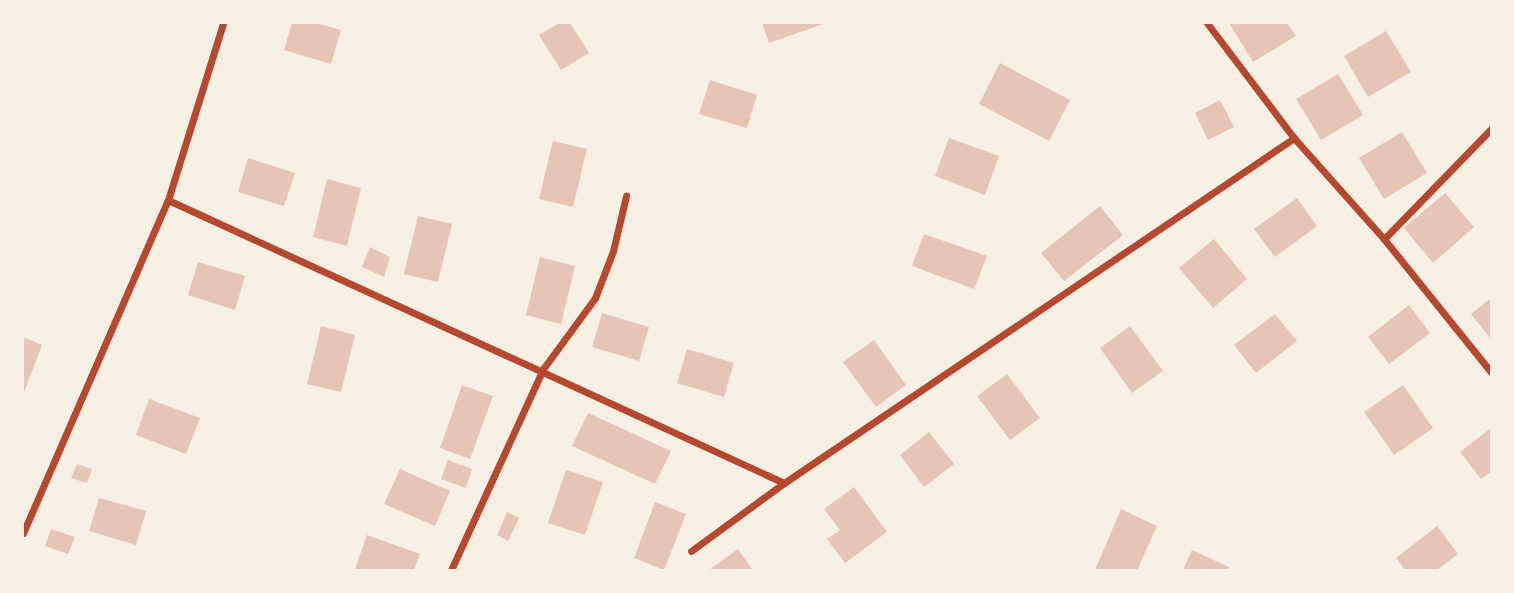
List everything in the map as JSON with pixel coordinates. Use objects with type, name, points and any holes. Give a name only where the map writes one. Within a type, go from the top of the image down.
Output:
[{"type":"street","points":[[23,533],[168,200],[223,23]]},
{"type":"street","points":[[1207,23],[1294,138],[1384,239],[1491,372]]},
{"type":"street","points":[[1384,239],[1491,129]]},
{"type":"street","points":[[691,551],[784,483],[1294,138]]},
{"type":"street","points":[[452,570],[543,369],[594,298],[613,251],[626,196]]},
{"type":"street","points":[[168,200],[543,369],[784,483]]},
{"type":"building","points":[[292,23],[316,23],[341,30],[331,64],[284,50]]},
{"type":"building","points":[[559,23],[570,23],[589,53],[561,70],[539,35]]},
{"type":"building","points":[[762,23],[826,23],[769,43]]},
{"type":"building","points":[[1229,23],[1287,23],[1296,36],[1253,62]]},
{"type":"building","points":[[1386,31],[1411,72],[1368,97],[1344,56]]},
{"type":"building","points":[[1000,63],[1070,100],[1049,141],[979,104]]},
{"type":"building","points":[[1338,74],[1363,115],[1321,140],[1296,99]]},
{"type":"building","points":[[710,80],[757,95],[747,128],[699,114]]},
{"type":"building","points":[[1220,100],[1234,127],[1208,140],[1195,113]]},
{"type":"building","points":[[1402,132],[1427,173],[1384,199],[1359,158]]},
{"type":"building","points":[[949,138],[999,156],[985,195],[935,176]]},
{"type":"building","points":[[553,141],[587,149],[573,207],[539,199]]},
{"type":"building","points":[[248,158],[295,173],[284,206],[238,192]]},
{"type":"building","points":[[327,179],[361,188],[347,246],[313,237]]},
{"type":"building","points":[[1445,193],[1474,227],[1433,263],[1404,228]]},
{"type":"building","points":[[1297,198],[1317,226],[1275,257],[1254,229]]},
{"type":"building","points":[[1100,206],[1123,235],[1064,281],[1041,253]]},
{"type":"building","points":[[418,216],[452,224],[438,282],[404,274]]},
{"type":"building","points":[[924,234],[987,256],[974,289],[912,266]]},
{"type":"building","points":[[1214,239],[1247,279],[1213,308],[1179,268]]},
{"type":"building","points":[[370,247],[390,257],[384,277],[362,267]]},
{"type":"building","points":[[540,257],[575,266],[561,324],[526,315]]},
{"type":"building","points":[[198,262],[245,276],[235,310],[188,295]]},
{"type":"building","points":[[1491,298],[1491,339],[1471,314]]},
{"type":"building","points":[[1409,305],[1430,333],[1389,364],[1368,337]]},
{"type":"building","points":[[602,313],[649,327],[639,361],[592,347]]},
{"type":"building","points":[[1275,314],[1297,341],[1256,373],[1234,345]]},
{"type":"building","points":[[321,326],[355,335],[341,392],[307,384]]},
{"type":"building","points":[[1130,326],[1163,371],[1132,393],[1100,348]]},
{"type":"building","points":[[23,337],[42,345],[23,395]]},
{"type":"building","points":[[874,340],[906,385],[876,407],[843,362]]},
{"type":"building","points":[[687,349],[734,363],[724,397],[677,383]]},
{"type":"building","points":[[1007,374],[1040,418],[1010,440],[977,396]]},
{"type":"building","points":[[462,385],[493,396],[470,459],[440,448]]},
{"type":"building","points":[[1403,385],[1433,428],[1394,455],[1364,412]]},
{"type":"building","points":[[149,399],[200,418],[186,454],[136,435]]},
{"type":"building","points":[[588,413],[671,451],[655,484],[572,446]]},
{"type":"building","points":[[1491,428],[1491,472],[1481,479],[1460,452]]},
{"type":"building","points":[[929,432],[954,464],[924,487],[900,455]]},
{"type":"building","points":[[448,460],[472,469],[466,488],[441,479]]},
{"type":"building","points":[[77,464],[92,469],[87,483],[71,478]]},
{"type":"building","points":[[400,469],[450,491],[435,526],[384,504]]},
{"type":"building","points":[[566,470],[603,482],[585,535],[548,523]]},
{"type":"building","points":[[854,487],[887,532],[845,563],[827,539],[840,530],[824,509]]},
{"type":"building","points":[[99,498],[146,511],[136,545],[89,531]]},
{"type":"building","points":[[655,502],[686,514],[664,570],[634,558]]},
{"type":"building","points":[[1121,509],[1157,526],[1137,570],[1095,570]]},
{"type":"building","points":[[507,512],[519,518],[508,541],[497,535]]},
{"type":"building","points":[[1437,526],[1458,554],[1437,570],[1405,570],[1396,558]]},
{"type":"building","points":[[51,529],[75,537],[68,554],[45,546]]},
{"type":"building","points":[[367,535],[420,554],[414,570],[355,569]]},
{"type":"building","points":[[738,549],[753,570],[709,570]]},
{"type":"building","points":[[1192,550],[1229,567],[1227,570],[1183,570]]}]
